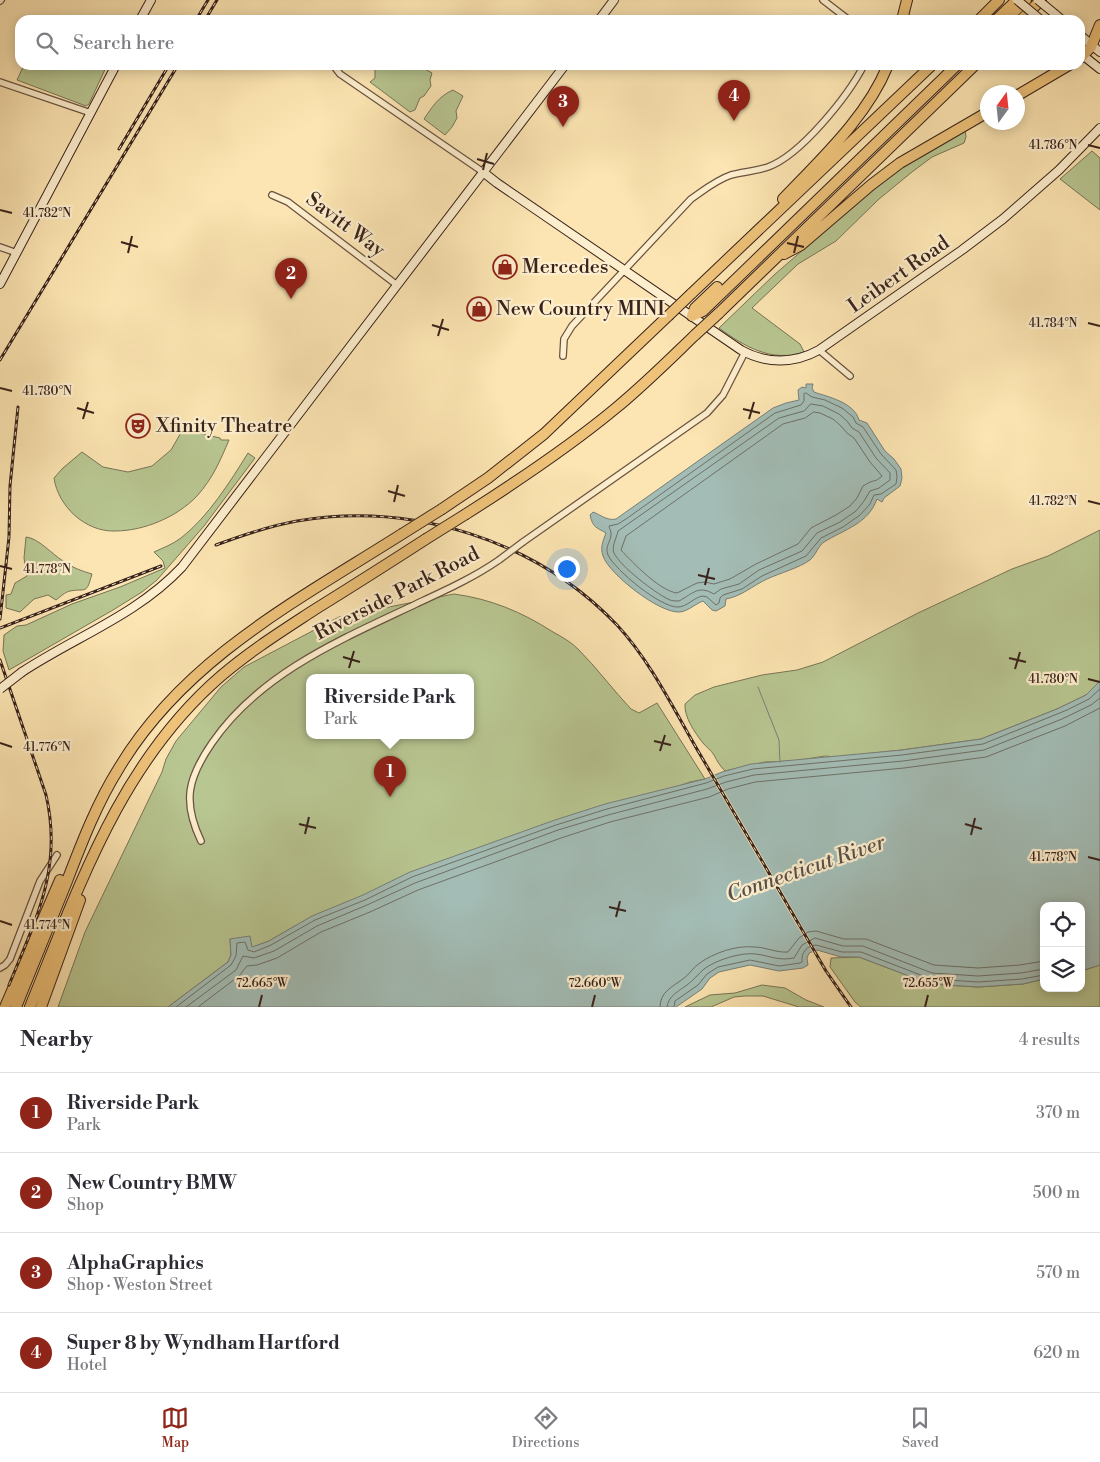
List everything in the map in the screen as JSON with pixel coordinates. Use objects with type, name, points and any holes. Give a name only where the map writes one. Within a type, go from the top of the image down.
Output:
[{"type":"highway","points":[[903,15],[907,0]]},
{"type":"highway","points":[[984,15],[1000,0]]},
{"type":"highway","points":[[1001,15],[1017,0]]},
{"type":"highway","points":[[1011,15],[1026,0]]},
{"type":"highway","points":[[1026,15],[1039,0]]},
{"type":"highway","points":[[1096,49],[1100,25]]},
{"type":"highway","points":[[756,233],[766,216],[859,114],[878,86],[886,70]]},
{"type":"highway","points":[[16,1007],[99,805],[119,768],[142,734],[165,706],[202,670],[252,629],[442,509],[488,478],[544,434],[927,70]]},
{"type":"highway","points":[[692,316],[698,305],[944,70]]},
{"type":"highway","points":[[692,316],[703,311],[952,70]]},
{"type":"highway","points":[[882,156],[900,128],[957,70]]},
{"type":"highway","points":[[30,1007],[108,823],[134,777],[168,730],[204,691],[232,666],[261,645],[531,472],[635,392],[970,70]]},
{"type":"highway","points":[[1025,91],[1061,70]]},
{"type":"highway","points":[[776,257],[801,245],[871,185],[900,163],[980,117]]},
{"type":"highway","points":[[5,1007],[82,829],[99,805]]},
{"type":"highway","points":[[41,1007],[78,907],[85,874]]},
{"type":"highway","points":[[46,1007],[52,977]]},
{"type":"main road","points":[[143,15],[151,0]]},
{"type":"main road","points":[[603,15],[614,0]]},
{"type":"main road","points":[[1017,0],[1035,15]]},
{"type":"main road","points":[[1039,0],[1056,15]]},
{"type":"main road","points":[[1085,39],[1096,49]]},
{"type":"main road","points":[[1085,59],[1100,69]]},
{"type":"main road","points":[[0,284],[113,70]]},
{"type":"main road","points":[[0,689],[22,672],[135,607],[152,595],[175,574],[197,548],[561,70]]},
{"type":"main road","name":"Leibert Road","points":[[484,172],[497,183],[745,352],[764,359],[784,361],[804,357],[819,350],[1004,219],[1059,170],[1100,128]]},
{"type":"street","points":[[823,0],[843,15]]},
{"type":"street","points":[[337,70],[340,74],[484,172]]},
{"type":"street","points":[[563,356],[564,340],[572,326],[691,199],[713,183],[781,161],[801,145],[846,94],[861,70]]},
{"type":"street","points":[[0,82],[90,113]]},
{"type":"street","name":"Savitt Way","points":[[272,195],[288,202],[397,285]]},
{"type":"street","points":[[0,247],[17,253]]},
{"type":"street","points":[[819,350],[850,376]]},
{"type":"street","name":"Riverside Park Road","points":[[201,841],[193,823],[190,808],[189,796],[192,777],[200,761],[219,733],[242,707],[281,676],[322,649],[470,578],[499,560],[707,413],[723,395],[745,352]]},
{"type":"street","points":[[0,968],[6,965],[10,959],[39,885],[57,855]]},
{"type":"green space","points":[[22,70],[105,70],[89,104],[86,106],[17,80]]},
{"type":"green space","points":[[375,70],[427,70],[432,73],[431,86],[424,96],[420,98],[415,110],[410,112],[370,82],[375,78]]},
{"type":"green space","points":[[453,90],[463,96],[456,111],[457,118],[445,135],[424,119],[440,99]]},
{"type":"green space","points":[[965,129],[966,137],[964,143],[932,157],[912,172],[879,199],[836,241],[798,264],[752,308],[800,344],[804,352],[780,355],[758,351],[738,341],[719,328],[774,275],[876,187],[899,169]]},
{"type":"green space","points":[[1092,151],[1100,158],[1100,210],[1060,179]]},
{"type":"green space","points":[[183,429],[220,438],[221,440],[229,440],[216,469],[203,489],[189,504],[170,516],[137,528],[115,531],[104,530],[84,522],[67,507],[61,498],[54,478],[82,452],[103,467],[128,472],[152,466],[171,450]]},
{"type":"green space","points":[[248,453],[255,458],[204,526],[157,580],[113,610],[9,670],[3,651],[4,635],[17,626],[26,625],[72,604],[165,568],[163,561],[154,552],[168,546],[191,530],[209,510]]},
{"type":"green space","points":[[1100,530],[1100,681],[1086,695],[1057,709],[981,739],[902,750],[835,757],[825,756],[794,761],[765,762],[725,771],[713,753],[697,735],[688,719],[685,704],[695,695],[714,687],[762,675],[797,670],[823,662],[918,613],[1012,569],[1048,556]]},
{"type":"green space","points":[[26,537],[40,543],[70,566],[92,574],[87,588],[68,592],[56,600],[48,595],[34,599],[20,612],[6,608],[6,595],[11,594],[15,583],[27,576],[24,558]]},
{"type":"green space","points":[[454,594],[481,599],[518,613],[575,646],[631,709],[639,713],[657,703],[705,779],[690,782],[295,926],[269,941],[251,948],[230,939],[231,955],[228,962],[168,1007],[58,1007],[85,932],[162,772],[166,759],[176,741],[221,687],[244,667],[339,617]]},
{"type":"green space","points":[[859,957],[930,984],[978,987],[1023,984],[1040,980],[1040,992],[1085,992],[1085,970],[1100,965],[1100,1007],[861,1007],[855,1002],[830,967],[831,958]]},
{"type":"green space","points":[[762,985],[785,988],[806,1000],[824,1007],[799,1007],[763,996],[745,996],[734,997],[711,1007],[685,1007],[710,995],[735,993]]},
{"type":"water","points":[[806,384],[813,384],[814,392],[833,398],[846,405],[852,409],[859,420],[867,423],[885,451],[901,469],[902,478],[900,486],[884,498],[882,502],[877,499],[862,520],[824,542],[814,556],[806,563],[767,579],[737,596],[726,599],[725,606],[716,611],[712,610],[703,601],[682,612],[670,611],[648,599],[624,582],[607,564],[602,553],[606,533],[594,525],[590,515],[593,512],[607,518],[616,519],[773,408],[799,400],[798,390],[802,387],[806,388]]},
{"type":"water","name":"Connecticut River","points":[[1100,681],[1100,965],[1085,970],[1085,902],[1040,902],[1040,980],[1023,984],[978,987],[930,984],[859,957],[841,957],[817,950],[809,953],[807,958],[808,965],[803,968],[779,971],[750,965],[719,972],[710,978],[702,989],[676,1007],[168,1007],[228,962],[231,955],[230,939],[250,936],[252,947],[269,941],[312,916],[363,895],[410,872],[555,820],[605,804],[705,779],[751,764],[902,750],[981,739],[1057,709],[1086,695]]},
{"type":"pier","points":[[713,772],[817,952],[813,953],[709,774]]},
{"type":"waterway","points":[[758,687],[779,740],[780,762]]},
{"type":"railway","points":[[199,15],[208,0]]},
{"type":"railway","points":[[208,15],[217,0]]},
{"type":"railway","points":[[119,149],[166,70]]},
{"type":"railway","points":[[0,360],[175,70]]},
{"type":"railway","points":[[0,619],[9,537],[10,486],[18,407]]},
{"type":"railway","points":[[216,545],[256,531],[297,521],[340,516],[384,517],[427,523],[470,534],[510,549],[549,570],[585,595],[617,625],[652,672],[826,971],[851,1007]]},
{"type":"railway","points":[[0,628],[161,566]]},
{"type":"railway","points":[[0,660],[46,795],[51,846],[49,870],[44,893],[29,938],[9,985]]},
{"type":"place","name":"Super 8 by Wyndham Hartford","points":[[734,121]]},
{"type":"place","name":"AlphaGraphics","points":[[563,127]]},
{"type":"place","name":"Mercedes","points":[[505,267]]},
{"type":"place","name":"New Country BMW","points":[[291,299]]},
{"type":"place","name":"New Country MINI","points":[[479,309]]},
{"type":"place","name":"Xfinity Theatre","points":[[138,426]]},
{"type":"place","name":"Riverside Park","points":[[390,797]]}]
